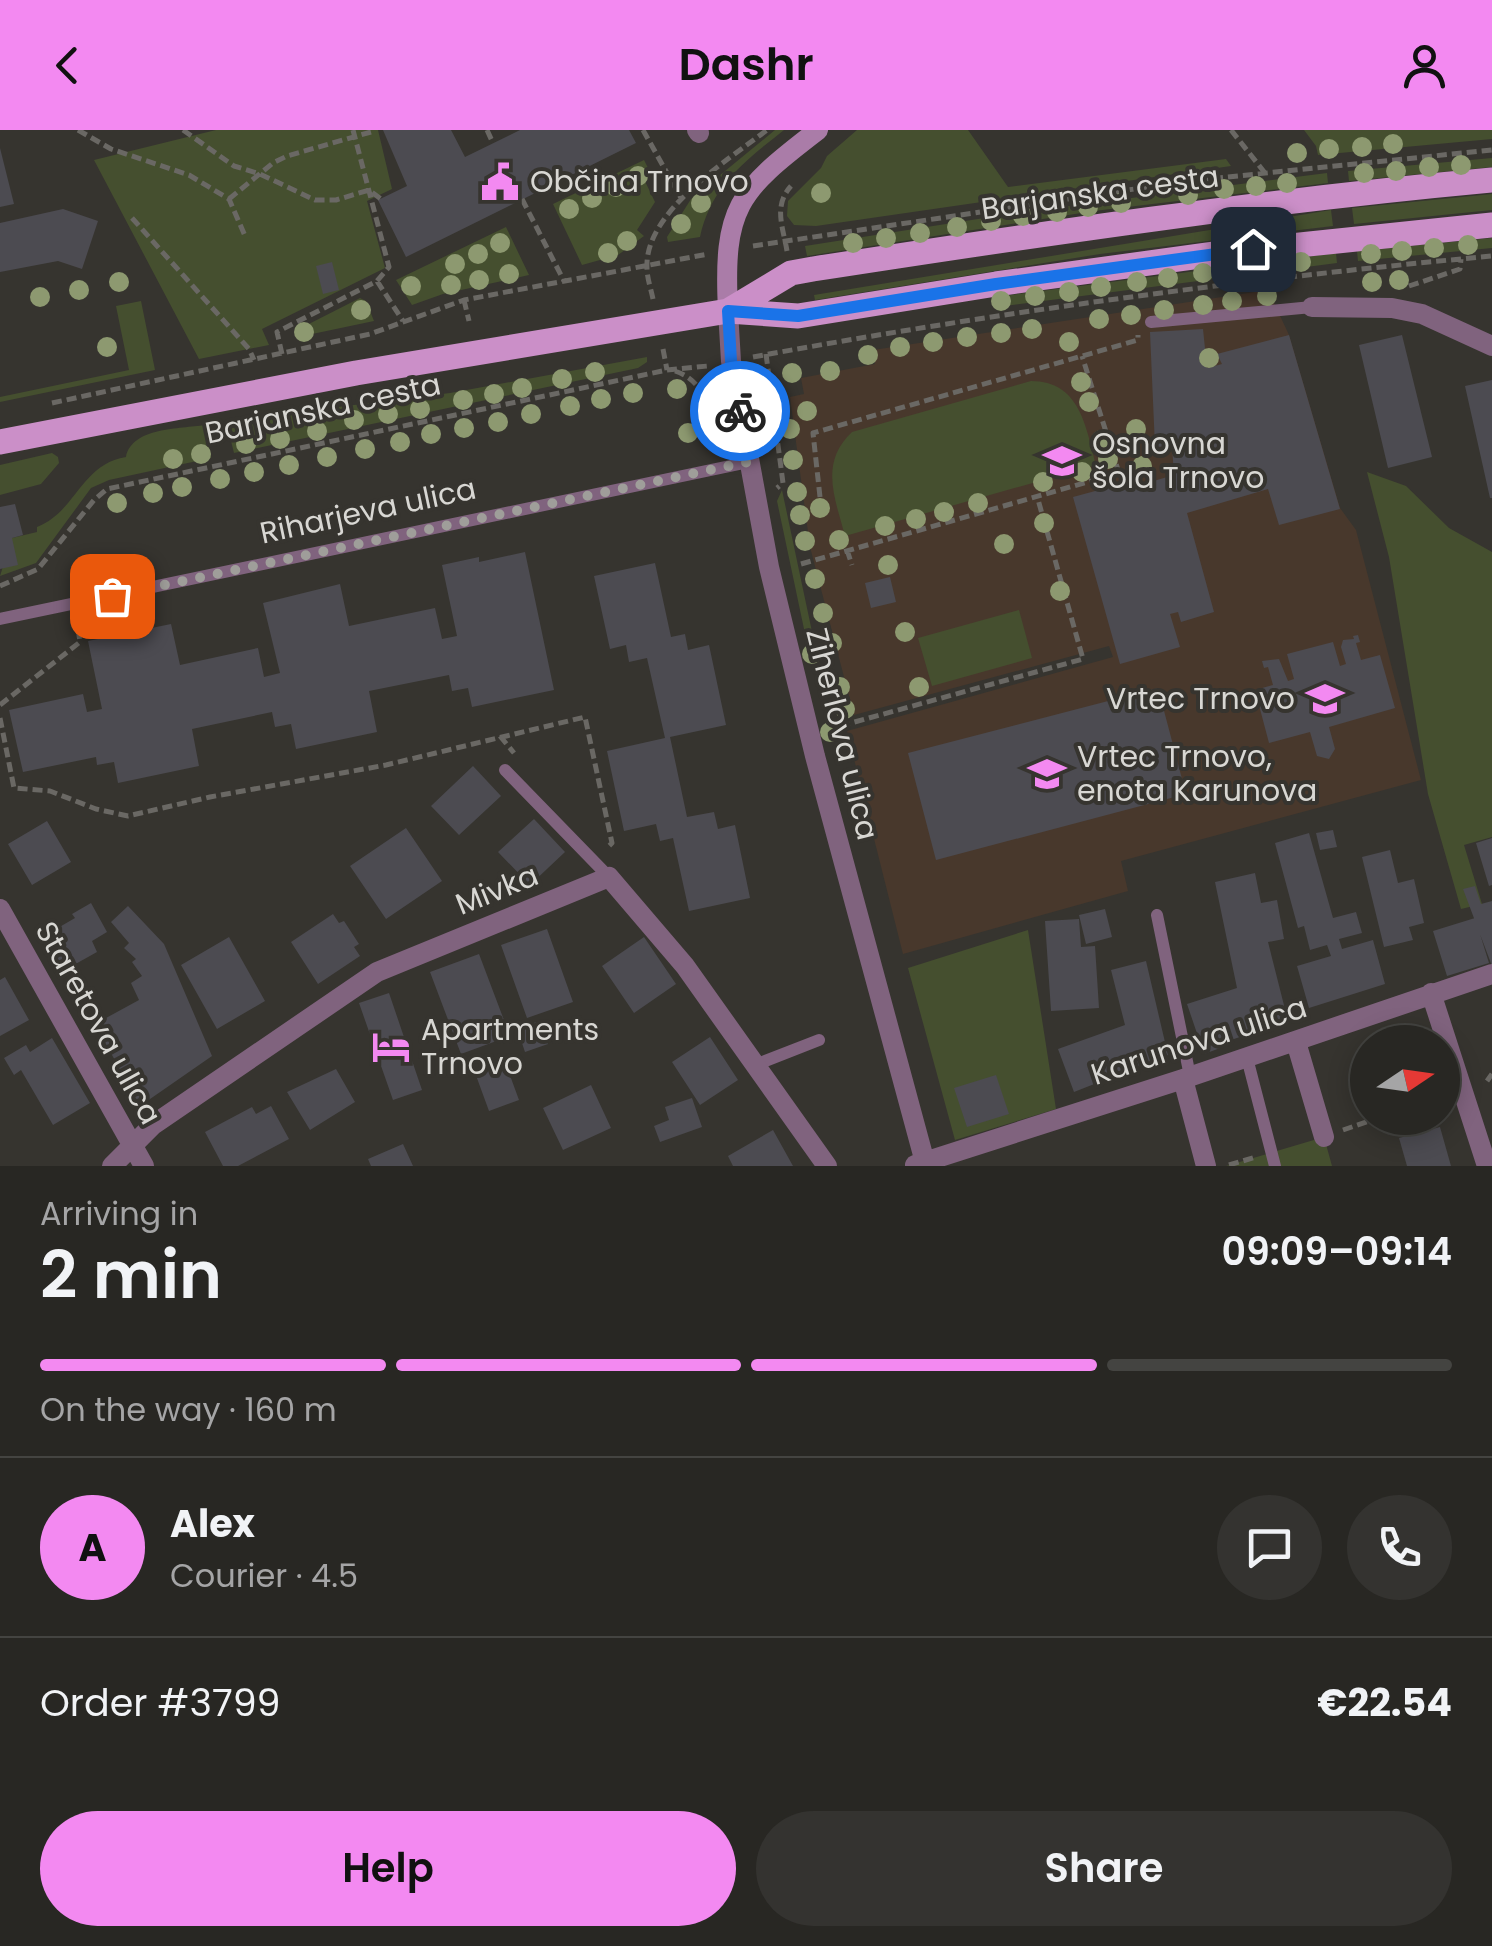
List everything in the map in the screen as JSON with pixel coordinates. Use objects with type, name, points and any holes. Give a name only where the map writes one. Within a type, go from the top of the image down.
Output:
[{"type":"main road","name":"Barjanska cesta","points":[[728,311],[791,274],[814,269],[1149,218],[1492,180]]},
{"type":"main road","name":"Barjanska cesta","points":[[0,442],[356,373],[728,311],[798,316],[1222,253],[1492,225]]},
{"type":"street","points":[[728,311],[726,251],[744,198],[762,174],[818,130]]},
{"type":"street","points":[[1312,307],[1392,308],[1422,314],[1492,346]]},
{"type":"street","name":"Ziherlova ulica","points":[[728,311],[731,361],[748,462],[799,692],[921,1165]]},
{"type":"street","points":[[608,877],[685,966],[827,1166]]},
{"type":"street","name":"Mivka","points":[[112,1166],[153,1125],[377,972],[608,877]]},
{"type":"street","name":"Staretova ulica","points":[[0,909],[144,1166]]},
{"type":"street","name":"Karunova ulica","points":[[921,1165],[1492,974]]},
{"type":"street","points":[[1431,994],[1487,1166]]},
{"type":"street","points":[[1296,1042],[1324,1137]]},
{"type":"street","points":[[1187,1078],[1206,1166]]},
{"type":"lane","points":[[1151,322],[1312,307]]},
{"type":"lane","name":"Riharjeva ulica","points":[[0,619],[748,462]]},
{"type":"lane","points":[[505,770],[608,877]]},
{"type":"lane","points":[[1157,915],[1187,1078]]},
{"type":"lane","points":[[755,1065],[819,1040]]},
{"type":"lane","points":[[1247,1058],[1275,1166]]},
{"type":"path","points":[[78,130],[111,149],[189,176],[229,199],[246,238]]},
{"type":"path","points":[[183,130],[234,166],[315,200],[336,200],[369,190]]},
{"type":"path","points":[[643,130],[681,198]]},
{"type":"path","points":[[646,265],[660,228],[681,198],[767,130]]},
{"type":"path","points":[[1232,130],[1264,173]]},
{"type":"path","points":[[489,131],[493,143]]},
{"type":"path","points":[[229,199],[273,163],[300,150],[353,133],[371,132]]},
{"type":"path","points":[[282,354],[278,332],[377,281],[389,266],[353,133]]},
{"type":"path","name":"Barjanska cesta","points":[[793,182],[780,202],[786,240],[1074,196],[1492,150]]},
{"type":"path","points":[[369,190],[380,199]]},
{"type":"path","points":[[522,199],[564,281]]},
{"type":"path","points":[[132,218],[255,360]]},
{"type":"path","points":[[783,483],[766,354],[1145,294],[1492,256]]},
{"type":"path","name":"Barjanska cesta","points":[[38,406],[370,334],[464,300],[694,257]]},
{"type":"path","points":[[1404,288],[1460,269],[1460,259]]},
{"type":"path","points":[[377,281],[404,322]]},
{"type":"path","points":[[464,300],[469,321]]},
{"type":"path","points":[[820,497],[813,433],[1138,340],[1137,324],[1151,322]]},
{"type":"path","points":[[801,564],[1119,473],[1082,356]]},
{"type":"path","name":"Barjanska cesta","points":[[0,586],[38,569],[107,489],[667,370],[699,367]]},
{"type":"path","points":[[667,370],[686,375],[701,390],[722,468]]},
{"type":"path","points":[[840,726],[1083,659],[1037,496]]},
{"type":"path","points":[[848,550],[852,565]]},
{"type":"path","points":[[0,705],[80,642],[74,604]]},
{"type":"path","points":[[0,718],[14,788],[50,791],[96,810],[128,816],[386,765],[585,718],[612,843],[593,861]]},
{"type":"path","points":[[1487,1082],[1492,1074]]},
{"type":"shaded area","name":"Osnovna šola Trnovo","points":[[1268,290],[1289,335],[1340,508],[1356,530],[1421,780],[1121,861],[1128,891],[903,954],[847,731],[1113,657],[1109,646],[854,715],[810,547],[790,397],[804,394],[801,378],[875,364],[873,350]]},
{"type":"green space","points":[[216,130],[378,130],[392,189],[367,201],[385,268],[262,329],[269,345],[199,359],[94,160]]},
{"type":"green space","points":[[775,130],[784,130],[743,164],[721,189],[700,237],[668,242],[667,237],[691,199]]},
{"type":"green space","points":[[857,130],[968,130],[1008,187],[1226,159],[1231,166],[816,226],[794,225],[787,216],[788,201],[821,168],[827,156]]},
{"type":"green space","points":[[1304,130],[1492,130],[1492,139],[1318,155]]},
{"type":"green space","points":[[1492,158],[1492,167],[1349,181],[1348,171]]},
{"type":"green space","points":[[644,160],[648,168],[641,173],[655,202],[637,230],[644,236],[618,255],[582,265],[553,204]]},
{"type":"green space","points":[[1327,173],[1328,183],[1094,211],[807,256],[805,246],[1022,212]]},
{"type":"green space","points":[[1492,194],[1492,210],[1354,224],[1352,208]]},
{"type":"green space","points":[[1331,210],[1333,226],[1100,254],[815,300],[814,295],[875,285]]},
{"type":"green space","points":[[506,227],[529,275],[412,305],[396,280]]},
{"type":"green space","points":[[1492,238],[1492,248],[1358,261],[1357,251]]},
{"type":"green space","points":[[1336,253],[1337,263],[997,307],[995,297]]},
{"type":"green space","points":[[360,298],[366,301],[374,321],[298,337],[297,330]]},
{"type":"green space","points":[[141,301],[155,370],[0,402],[0,397],[129,370],[116,306]]},
{"type":"green space","points":[[647,357],[647,362],[638,368],[234,453],[226,421],[450,393]]},
{"type":"green space","points":[[1031,381],[1047,383],[1070,398],[1084,422],[1096,465],[845,536],[832,481],[836,456],[852,432]]},
{"type":"green space","points":[[205,425],[211,458],[109,480],[91,488],[36,563],[0,576],[12,538],[37,532],[37,527],[61,511],[88,478],[111,461],[126,457],[137,440],[158,431]]},
{"type":"green space","points":[[52,453],[59,463],[41,484],[0,495],[0,465]]},
{"type":"green space","points":[[1367,472],[1406,486],[1449,528],[1492,552],[1492,837],[1464,845],[1482,904],[1461,909],[1428,794],[1389,557]]},
{"type":"green space","points":[[782,490],[818,660],[811,662],[777,501]]},
{"type":"green space","points":[[1019,610],[1032,658],[932,686],[918,638]]},
{"type":"green space","points":[[1028,930],[1056,1109],[955,1140],[908,968]]},
{"type":"green space","points":[[1324,1137],[1332,1166],[1226,1166]]},
{"type":"building","points":[[383,130],[451,130],[465,157],[520,130],[629,130],[636,143],[406,257],[378,200],[407,186]]},
{"type":"building","points":[[0,148],[14,204],[0,207]]},
{"type":"building","points":[[63,209],[98,221],[82,269],[58,261],[0,272],[0,223]]},
{"type":"building","points":[[332,262],[339,290],[323,294],[316,266]]},
{"type":"building","points":[[1203,329],[1207,368],[1222,364],[1217,354],[1289,335],[1340,509],[1279,525],[1268,489],[1187,513],[1214,612],[1181,622],[1178,612],[1170,614],[1180,647],[1120,664],[1073,497],[1121,484],[1123,490],[1174,475],[1172,446],[1155,447],[1150,332]]},
{"type":"building","points":[[1402,335],[1432,457],[1388,468],[1359,345]]},
{"type":"building","points":[[1492,380],[1492,498],[1490,498],[1465,386]]},
{"type":"building","points":[[15,504],[23,535],[12,538],[18,565],[0,569],[0,507]]},
{"type":"building","points":[[525,552],[554,690],[472,707],[468,688],[452,691],[449,675],[369,691],[377,732],[296,749],[291,724],[275,727],[272,712],[192,729],[199,766],[118,783],[114,762],[97,765],[96,757],[23,772],[9,710],[83,694],[87,712],[102,709],[88,641],[171,624],[180,665],[258,648],[264,677],[280,673],[263,603],[340,584],[349,626],[435,608],[442,639],[457,636],[442,565]]},
{"type":"building","points":[[655,563],[671,637],[685,634],[688,650],[709,645],[726,725],[670,737],[687,817],[714,812],[718,829],[735,825],[750,898],[689,911],[673,838],[660,841],[656,824],[624,831],[607,751],[665,738],[647,658],[629,662],[626,645],[610,649],[594,576]]},
{"type":"building","points":[[890,577],[896,602],[871,608],[865,583]]},
{"type":"building","name":"Vrtec Trnovo","points":[[1358,635],[1361,660],[1380,655],[1395,708],[1329,727],[1335,749],[1329,759],[1317,756],[1310,732],[1269,743],[1255,690],[1273,685],[1262,661],[1279,659],[1288,681],[1294,679],[1287,654],[1333,642],[1340,666],[1346,664],[1343,640]]},
{"type":"building","name":"Vrtec Trnovo, enota Karunova","points":[[1158,688],[1186,794],[936,860],[908,753]]},
{"type":"building","points":[[473,766],[501,796],[459,835],[431,806]]},
{"type":"building","points":[[534,819],[565,852],[530,885],[498,852]]},
{"type":"building","points":[[47,821],[71,862],[32,885],[8,844]]},
{"type":"building","points":[[406,828],[442,881],[386,919],[350,866]]},
{"type":"building","points":[[1333,830],[1337,847],[1320,850],[1316,833]]},
{"type":"building","points":[[1309,833],[1333,918],[1356,912],[1362,933],[1339,939],[1342,949],[1373,940],[1385,984],[1309,1008],[1297,966],[1331,956],[1327,945],[1310,950],[1304,926],[1298,928],[1275,843]]},
{"type":"building","points":[[1492,838],[1492,885],[1489,886],[1476,843]]},
{"type":"building","points":[[1390,850],[1398,883],[1414,879],[1424,923],[1409,927],[1413,940],[1384,947],[1362,857]]},
{"type":"building","points":[[1255,873],[1261,903],[1277,900],[1284,939],[1268,942],[1288,1021],[1222,1043],[1223,1047],[1204,1054],[1187,1004],[1237,988],[1215,882]]},
{"type":"building","points":[[1475,886],[1481,904],[1492,901],[1492,966],[1463,889]]},
{"type":"building","points":[[91,903],[107,932],[92,941],[97,952],[63,971],[44,936],[75,918],[72,914]]},
{"type":"building","points":[[128,906],[164,944],[212,1056],[140,1106],[95,1024],[139,1000],[131,983],[142,976],[132,962],[136,959],[124,948],[129,943],[111,922]]},
{"type":"building","points":[[1105,909],[1112,937],[1086,944],[1079,915]]},
{"type":"building","points":[[333,914],[339,923],[344,921],[359,944],[354,947],[360,956],[318,984],[291,942]]},
{"type":"building","points":[[1475,918],[1489,963],[1447,976],[1433,931]]},
{"type":"building","points":[[1079,919],[1081,947],[1095,946],[1099,1008],[1051,1011],[1045,921]]},
{"type":"building","points":[[547,929],[573,1002],[527,1018],[501,945]]},
{"type":"building","points":[[229,937],[265,1001],[217,1029],[181,965]]},
{"type":"building","points":[[644,937],[676,984],[634,1013],[602,966]]},
{"type":"building","points":[[479,954],[510,1036],[461,1054],[430,972]]},
{"type":"building","points":[[1146,961],[1168,1055],[1074,1092],[1058,1049],[1125,1025],[1111,970]]},
{"type":"building","points":[[5,977],[29,1020],[0,1036],[0,980]]},
{"type":"building","name":"Apartments Trnovo","points":[[389,993],[422,1090],[393,1100],[359,1003]]},
{"type":"building","points":[[540,1021],[548,1044],[525,1052],[517,1028]]},
{"type":"building","points":[[710,1037],[738,1080],[700,1105],[672,1062]]},
{"type":"building","points":[[52,1038],[90,1103],[53,1125],[21,1070],[14,1075],[4,1058],[26,1045],[30,1052]]},
{"type":"building","points":[[504,1059],[519,1100],[489,1111],[474,1070]]},
{"type":"building","points":[[336,1069],[355,1102],[310,1130],[287,1092]]},
{"type":"building","points":[[996,1075],[1009,1114],[967,1127],[954,1088]]},
{"type":"building","points":[[591,1085],[611,1128],[563,1150],[543,1108]]},
{"type":"building","points":[[692,1098],[702,1127],[660,1142],[654,1126],[669,1120],[665,1107]]},
{"type":"building","points":[[271,1106],[289,1139],[238,1166],[223,1166],[205,1132],[252,1107],[256,1114]]},
{"type":"building","points":[[773,1130],[793,1166],[733,1166],[728,1156]]},
{"type":"building","points":[[1442,1135],[1451,1166],[1407,1166],[1399,1138]]},
{"type":"building","points":[[403,1144],[413,1166],[371,1166],[368,1159]]},
{"type":"way so far","points":[[112,596],[748,462],[740,411]]},
{"type":"place","name":"Občina Trnovo","points":[[500,182]]},
{"type":"place","name":"Osnovna šola Trnovo","points":[[1062,461]]},
{"type":"place","name":"Vrtec Trnovo","points":[[1325,699]]},
{"type":"place","name":"Vrtec Trnovo, enota Karunova","points":[[1047,774]]},
{"type":"place","name":"Apartments Trnovo","points":[[391,1047]]},
{"type":"route","points":[[740,411],[728,311],[798,316],[1253,249]]}]
